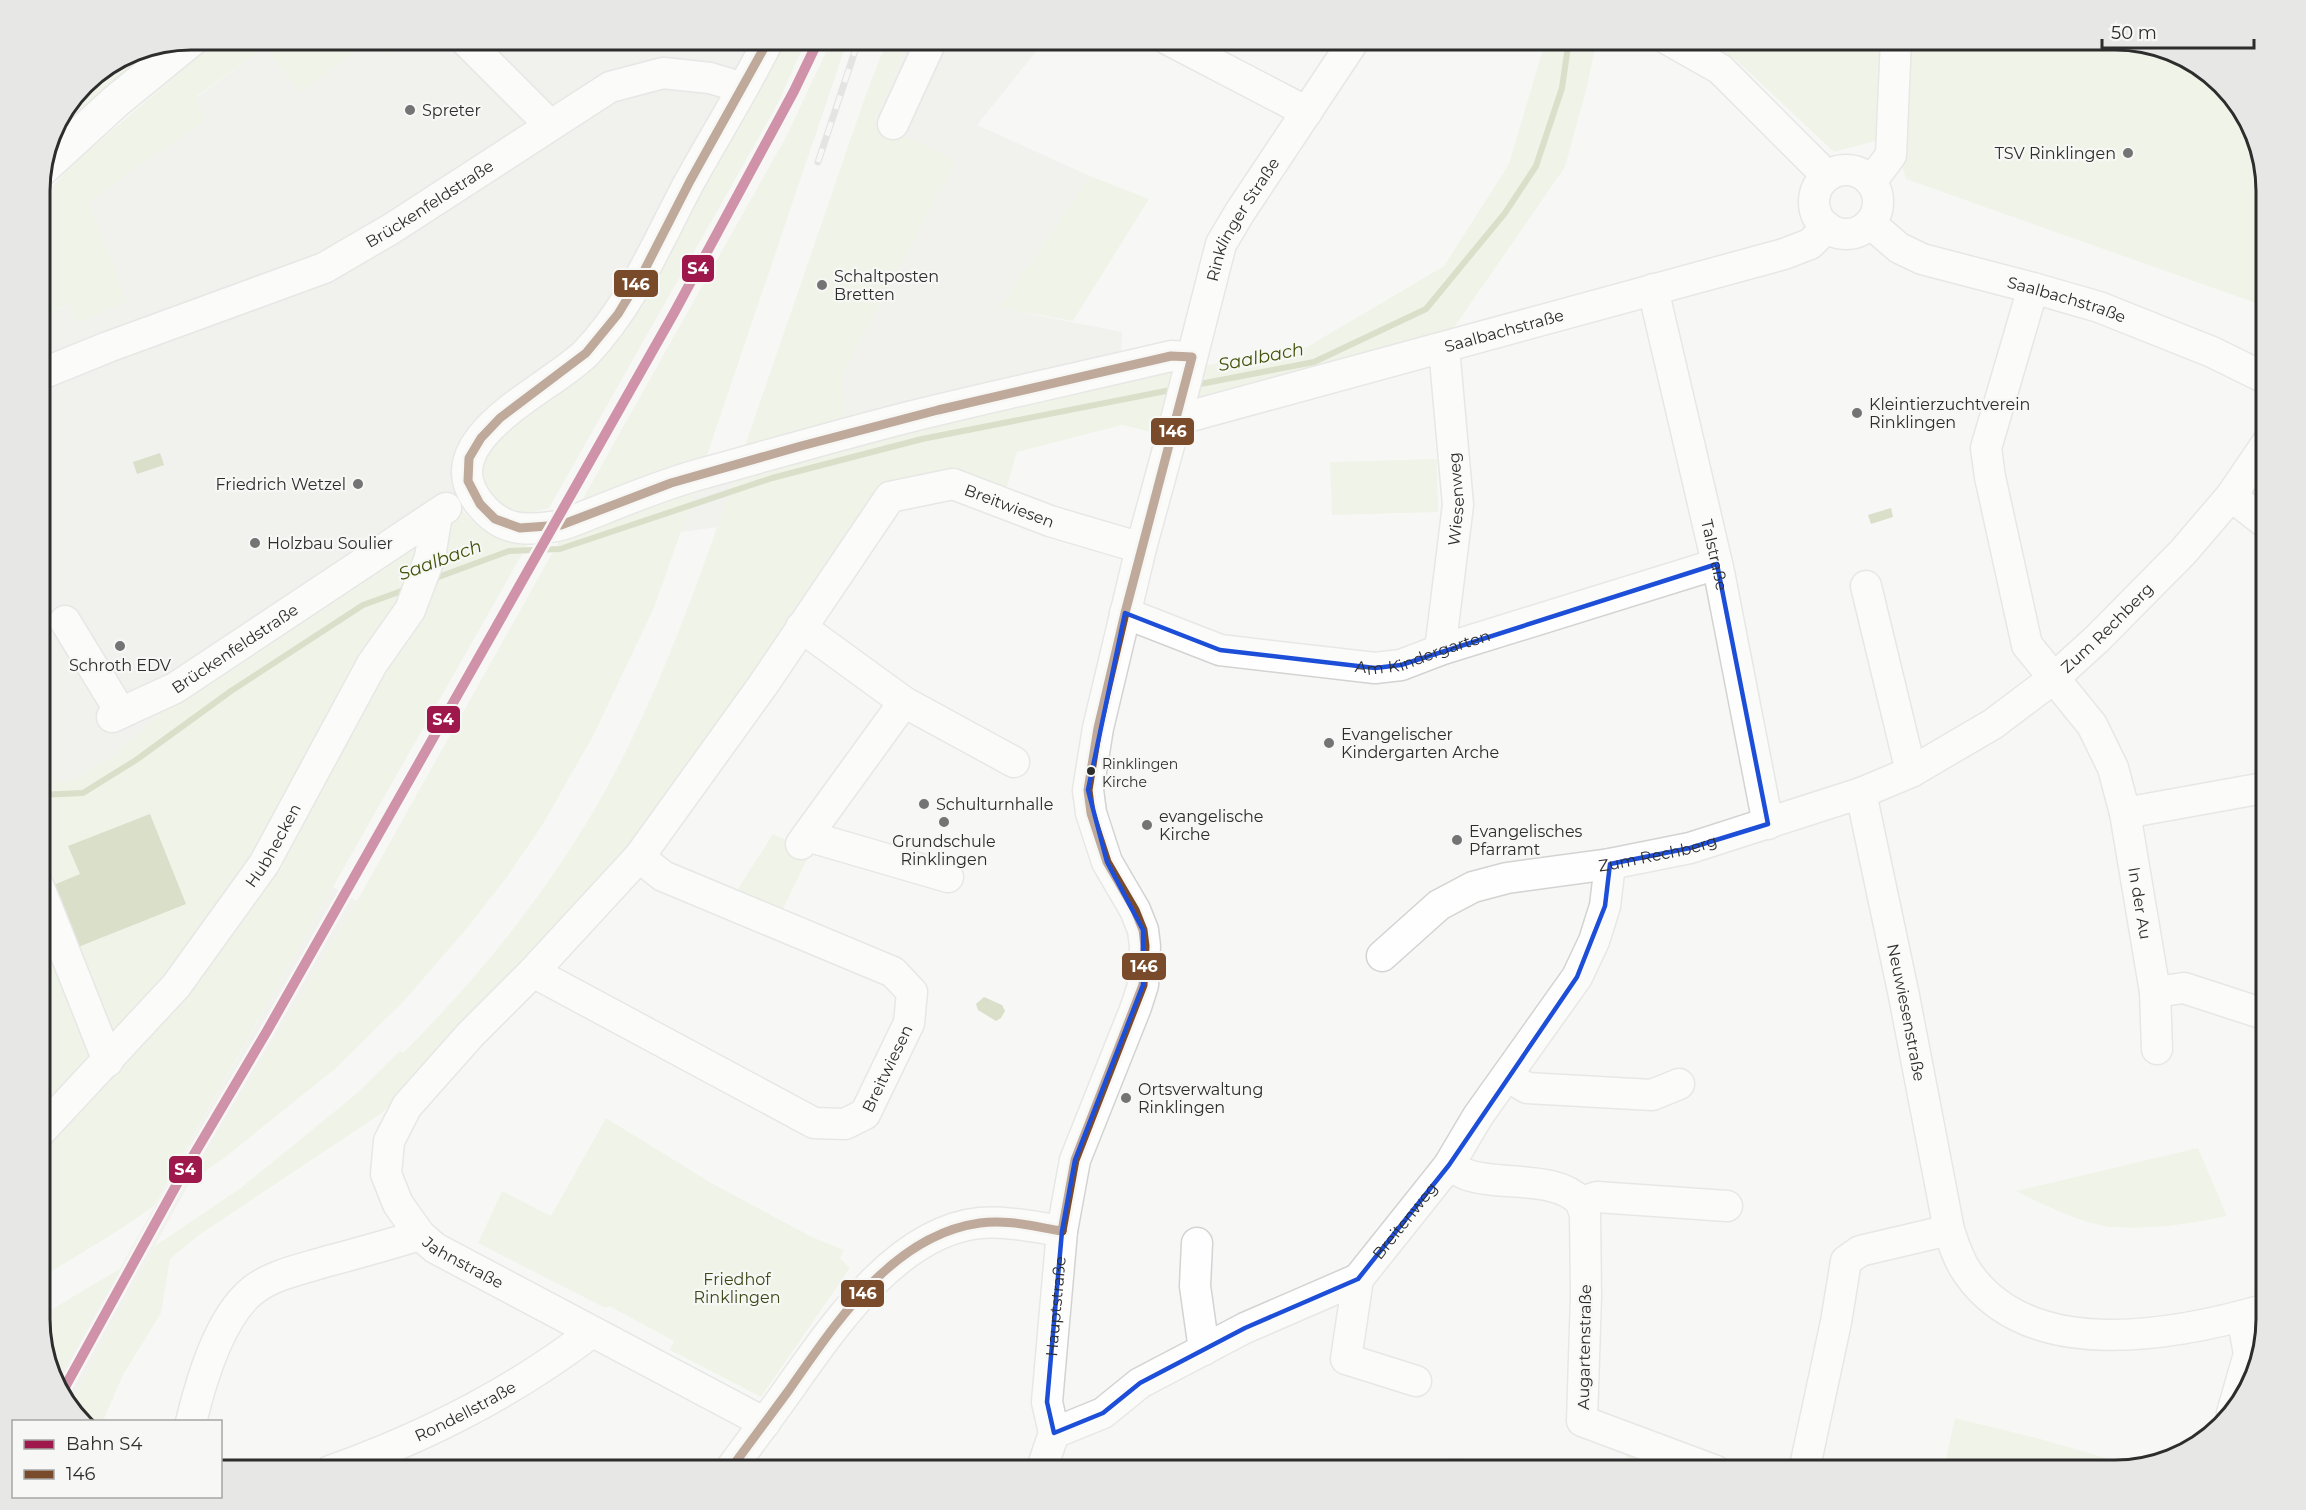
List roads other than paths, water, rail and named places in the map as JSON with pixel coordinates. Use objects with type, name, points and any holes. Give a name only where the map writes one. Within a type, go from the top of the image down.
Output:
[{"type":"main road","points":[[53,159],[115,102],[178,51]]},
{"type":"street","points":[[475,50],[550,125]]},
{"type":"street","points":[[763,50],[689,183],[634,289],[600,338],[575,365],[498,418],[473,451],[467,476],[472,492],[492,516],[514,528],[525,530],[555,527],[679,480],[904,418],[1171,356],[1191,363]]},
{"type":"street","points":[[893,124],[927,50]]},
{"type":"street","points":[[1188,50],[1307,112]]},
{"type":"street","name":"Rinklinger Straße","points":[[1177,417],[1221,244],[1348,50]]},
{"type":"street","points":[[1686,50],[1720,69],[1827,177]]},
{"type":"street","points":[[1871,182],[1891,155],[1896,50]]},
{"type":"street","name":"Brückenfeldstraße","points":[[50,371],[324,268],[391,229],[610,87],[663,73],[710,78],[743,88]]},
{"type":"street","points":[[1855,171],[1871,182],[1876,189],[1878,207],[1870,223],[1854,233],[1845,234],[1827,227],[1820,221],[1815,202],[1816,192],[1827,177],[1836,172],[1855,171]]},
{"type":"street","name":"Saalbachstraße","points":[[1870,223],[1899,248],[1922,259],[2099,307],[2212,352],[2256,374]]},
{"type":"street","name":"Saalbachstraße","points":[[1177,417],[1444,348],[1784,254],[1810,244],[1827,227]]},
{"type":"street","name":"In der Au","points":[[2033,288],[1986,448],[1990,477],[2027,645],[2092,724],[2113,768],[2125,813],[2155,992],[2157,1049]]},
{"type":"street","name":"Talstraße","points":[[1653,289],[1717,564],[1768,824]]},
{"type":"street","name":"Wiesenweg","points":[[1440,650],[1458,505],[1444,348]]},
{"type":"street","name":"Hauptstraße","points":[[1044,1460],[1053,1433],[1047,1402],[1062,1231],[1075,1160],[1143,985],[1145,946],[1143,930],[1135,910],[1107,862],[1091,813],[1088,790],[1098,728],[1125,613],[1177,417]]},
{"type":"street","name":"Zum Rechberg","points":[[1382,956],[1439,905],[1473,887],[1507,878],[1610,864],[1690,849],[1861,793],[1911,772],[1993,724],[2054,678],[2097,639],[2183,552],[2231,496],[2256,459]]},
{"type":"street","name":"Breitwiesen","points":[[420,1235],[398,1204],[386,1174],[389,1141],[407,1106],[470,1035],[639,857],[763,685],[890,497],[953,484],[1050,521],[1141,548]]},
{"type":"street","name":"Brückenfeldstraße","points":[[65,621],[117,715],[176,688],[472,492]]},
{"type":"street","points":[[2231,496],[2256,515]]},
{"type":"street","name":"Hubhecken","points":[[50,1122],[176,986],[264,864],[372,664],[410,610],[430,557],[437,514]]},
{"type":"street","name":"Am Kindergarten","points":[[1125,613],[1220,650],[1375,668],[1401,665],[1440,650],[1717,564]]},
{"type":"street","points":[[1866,586],[1911,772]]},
{"type":"street","points":[[801,627],[904,702],[1014,762]]},
{"type":"street","points":[[904,702],[804,840],[948,877]]},
{"type":"street","points":[[2125,813],[2256,789]]},
{"type":"street","name":"Neuwiesenstraße","points":[[1861,793],[1904,996],[1948,1230],[1959,1259],[1978,1287],[1994,1302],[2031,1321],[2066,1330],[2151,1334],[2254,1312],[2249,1354],[2240,1386]]},
{"type":"street","name":"Breitwiesen","points":[[532,972],[814,1123],[845,1124],[865,1114],[909,1023],[912,992],[893,972],[663,876],[639,857]]},
{"type":"street","name":"Breitenweg","points":[[1053,1433],[1103,1413],[1140,1383],[1245,1328],[1358,1279],[1449,1165],[1479,1116],[1577,976],[1594,941],[1605,906],[1610,864]]},
{"type":"street","points":[[50,915],[108,1061]]},
{"type":"street","points":[[2155,992],[2184,988],[2256,1011]]},
{"type":"street","points":[[1507,1076],[1527,1088],[1652,1095],[1679,1084]]},
{"type":"street","points":[[1449,1165],[1466,1174],[1560,1188],[1574,1194],[1581,1202],[1597,1197],[1727,1206]]},
{"type":"street","name":"Augartenstraße","points":[[1581,1202],[1585,1215],[1586,1284],[1582,1421],[1687,1460]]},
{"type":"street","points":[[737,1460],[834,1325],[869,1286],[896,1262],[918,1247],[953,1229],[979,1223],[1006,1223],[1062,1231]]},
{"type":"street","points":[[1806,1460],[1836,1322],[1846,1261],[1860,1251],[1948,1230]]},
{"type":"street","name":"Jahnstraße","points":[[192,1420],[207,1370],[228,1320],[253,1290],[270,1280],[294,1271],[420,1235],[435,1248],[765,1423]]},
{"type":"street","points":[[1197,1243],[1195,1286],[1204,1350]]},
{"type":"street","points":[[1358,1279],[1346,1359],[1416,1381]]},
{"type":"street","name":"Rondellstraße","points":[[361,1460],[468,1411],[553,1362],[592,1332]]},
{"type":"waterway","name":"Saalbach","points":[[1195,385],[1314,362],[1426,309],[1505,213],[1536,166],[1562,88],[1567,50]]},
{"type":"waterway","name":"Saalbach","points":[[433,579],[509,551],[560,549],[772,478],[922,439],[1176,389]]},
{"type":"waterway","name":"Saalbach","points":[[50,794],[83,793],[136,760],[231,691],[363,605],[407,589]]},
{"type":"railway","points":[[818,162],[855,50]]},
{"type":"rail line","name":"S4","points":[[66,1385],[183,1173],[267,1031],[674,313],[794,91],[814,50]]},
{"type":"place","name":"Spreter","points":[[410,110]]},
{"type":"place","name":"TSV Rinklingen","points":[[2128,153]]},
{"type":"place","name":"Schaltposten Bretten","points":[[822,285]]},
{"type":"place","name":"Kleintierzuchtverein Rinklingen","points":[[1857,413]]},
{"type":"place","name":"Friedrich Wetzel","points":[[358,484]]},
{"type":"place","name":"Holzbau Soulier","points":[[255,543]]},
{"type":"place","name":"Schroth EDV","points":[[120,646]]},
{"type":"place","name":"Evangelischer Kindergarten Arche","points":[[1329,743]]},
{"type":"place","name":"Rinklingen Kirche","points":[[1091,771]]},
{"type":"place","name":"Schulturnhalle","points":[[924,804]]},
{"type":"place","name":"Grundschule Rinklingen","points":[[944,822]]},
{"type":"place","name":"evangelische Kirche","points":[[1147,825]]},
{"type":"place","name":"Evangelisches Pfarramt","points":[[1457,840]]},
{"type":"place","name":"Ortsverwaltung Rinklingen","points":[[1126,1098]]},
{"type":"park label","name":"Friedhof Rinklingen","points":[[737,1288]]}]
